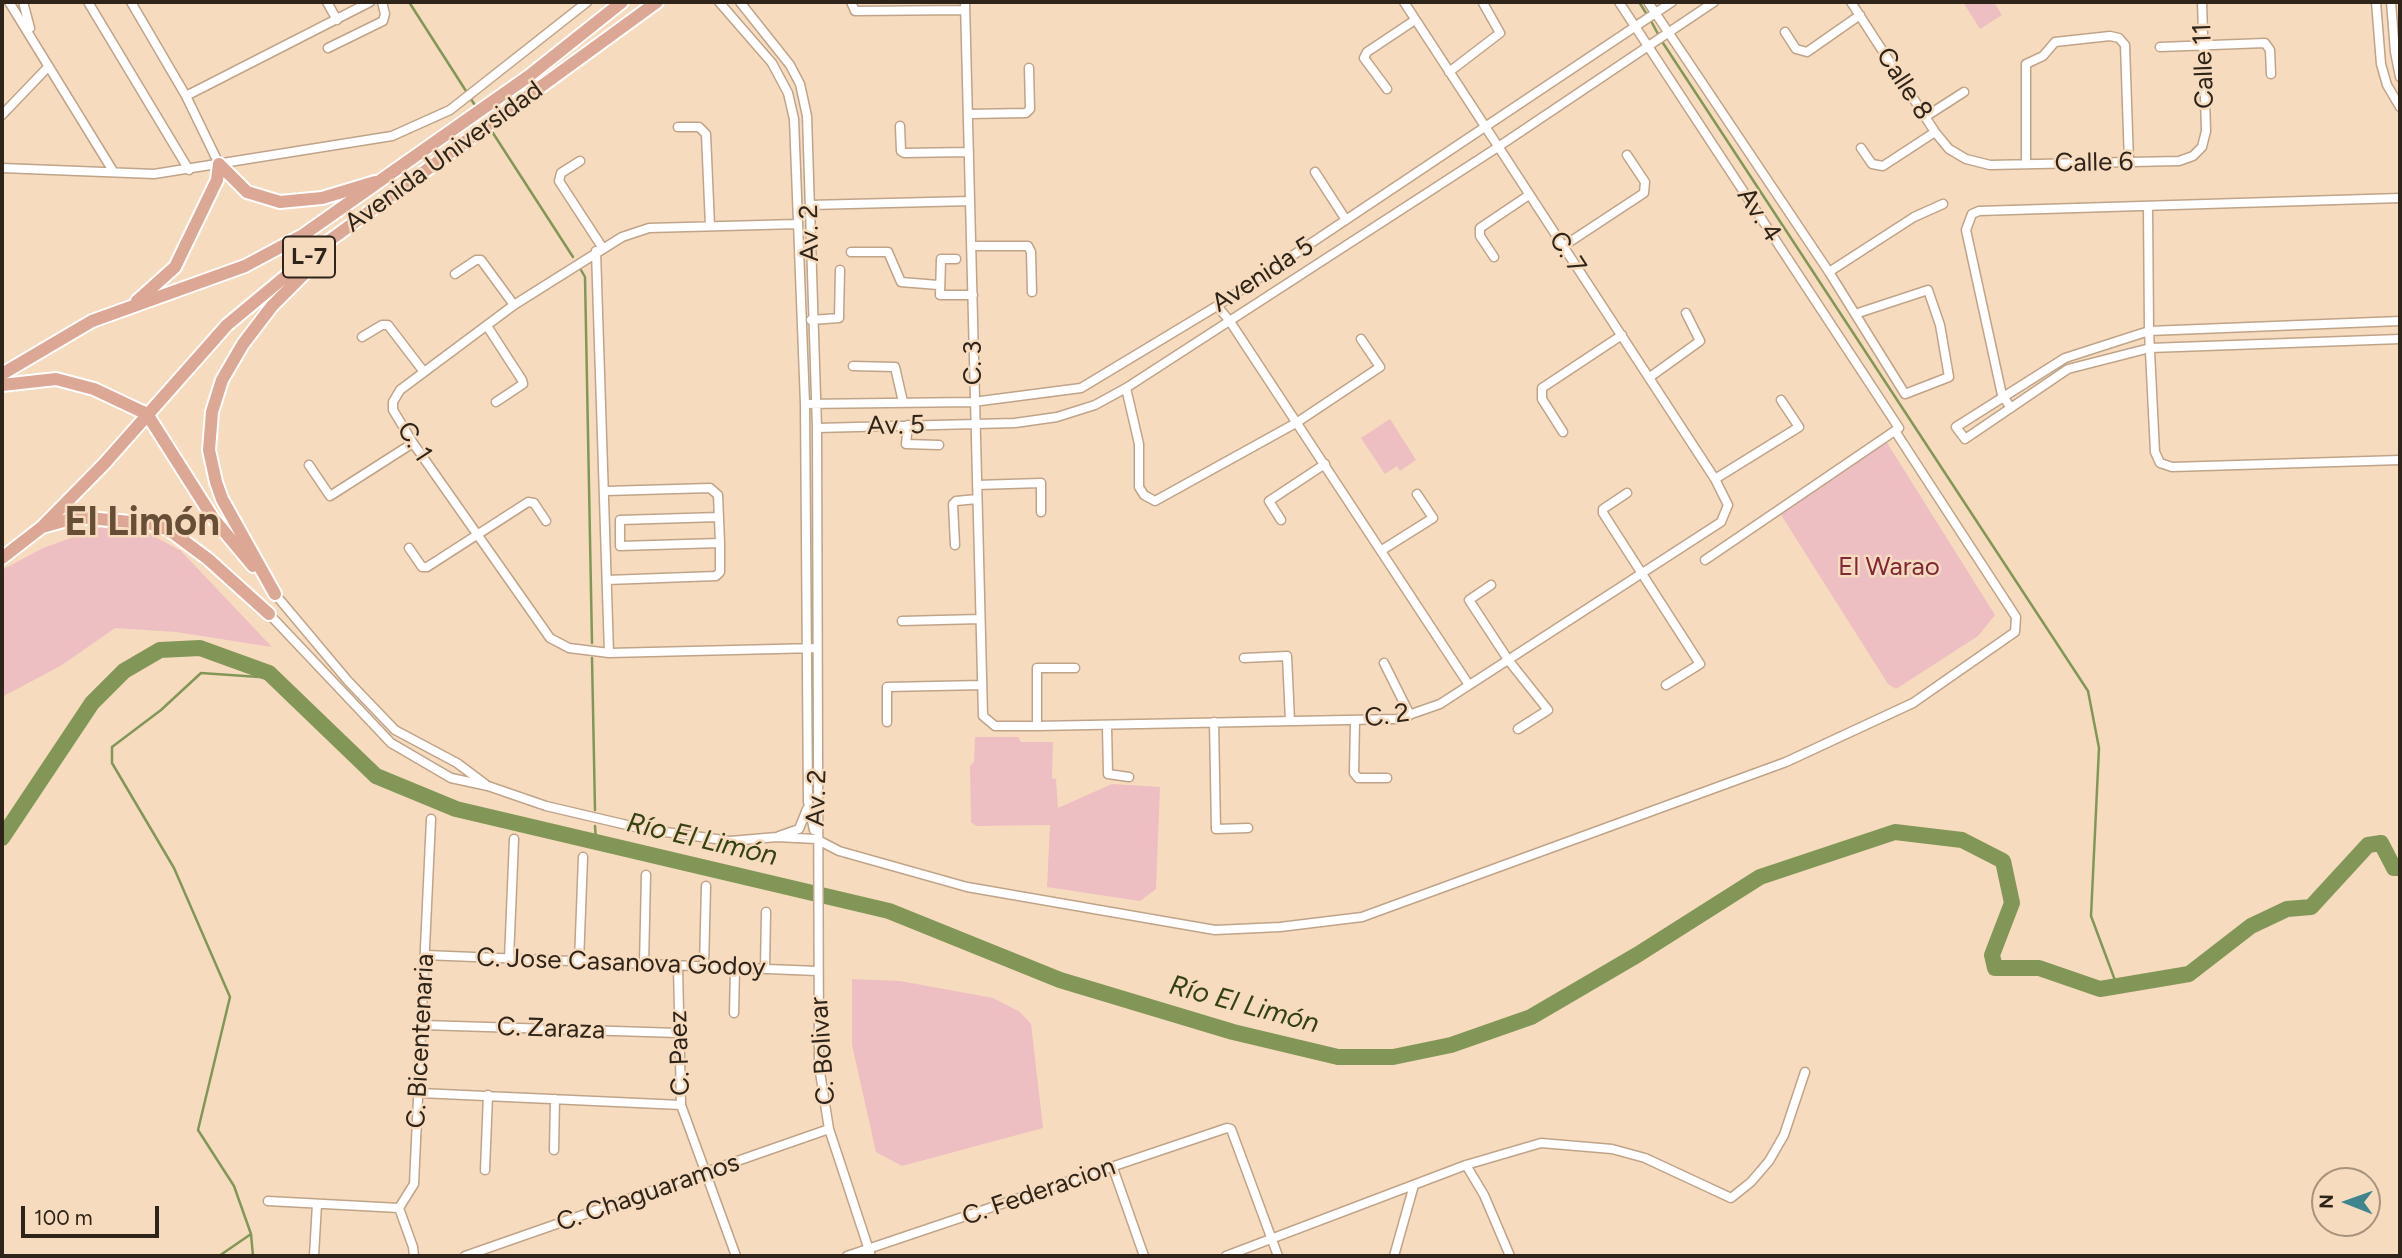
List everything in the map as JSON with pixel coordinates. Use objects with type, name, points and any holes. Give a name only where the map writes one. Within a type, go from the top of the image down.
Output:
[{"type":"main road","name":"Avenida Universidad","points":[[2,374],[92,321],[245,267],[303,234],[529,76],[622,2]]},
{"type":"main road","name":"Avenida Universidad","points":[[2,557],[42,527],[104,464],[227,325],[322,246],[657,2]]},
{"type":"main road","points":[[219,164],[247,192],[280,202],[322,198],[388,177]]},
{"type":"main road","points":[[134,305],[175,267],[217,180],[219,164]]},
{"type":"main road","points":[[275,594],[222,499],[216,482],[209,450],[212,412],[222,380],[243,344],[272,306],[314,264],[322,246]]},
{"type":"main road","points":[[2,384],[55,379],[94,389],[146,414],[213,518],[275,594]]},
{"type":"main road","points":[[42,527],[78,517],[151,524],[169,530],[208,559],[268,614]]},
{"type":"street","points":[[9,2],[113,171]]},
{"type":"street","points":[[23,2],[33,38]]},
{"type":"street","points":[[88,2],[189,170]]},
{"type":"street","points":[[131,2],[186,96],[219,164]]},
{"type":"street","points":[[327,2],[337,20]]},
{"type":"street","points":[[186,96],[370,2]]},
{"type":"street","points":[[328,47],[383,21],[385,8],[382,2]]},
{"type":"street","name":"Avenida Universidad","points":[[2,168],[154,174],[392,136],[450,110],[587,2]]},
{"type":"street","name":"Av. 2","points":[[719,2],[762,49],[788,93],[794,119],[805,404],[808,802],[816,839]]},
{"type":"street","name":"Av. 2","points":[[740,2],[776,45],[800,84],[807,116],[811,320],[817,403],[819,799],[816,839]]},
{"type":"street","points":[[851,2],[855,11],[965,6]]},
{"type":"street","name":"C. 7","points":[[1404,2],[1562,247],[1650,377],[1715,479],[1728,505]]},
{"type":"street","name":"Av. 4","points":[[816,839],[839,850],[967,887],[1214,930],[1280,927],[1362,917],[1773,767],[1913,703],[2015,632],[2016,617],[1619,2]]},
{"type":"street","name":"Av. 4","points":[[1648,2],[1829,272],[1855,314],[1905,394],[1949,377],[1940,325],[1928,290],[1855,314]]},
{"type":"street","name":"Avenida 5","points":[[805,404],[974,402],[1081,388],[1217,306],[1672,2]]},
{"type":"street","name":"Avenida 5","points":[[974,424],[1058,417],[1095,405],[1126,388],[1498,147],[1714,2]]},
{"type":"street","name":"Calle 8","points":[[1851,2],[1935,132],[1949,149],[1966,159]]},
{"type":"street","name":"Calle 11","points":[[2202,2],[2206,131]]},
{"type":"street","points":[[2376,2],[2381,64],[2387,85],[2400,107]]},
{"type":"street","points":[[2391,2],[2400,77]]},
{"type":"street","points":[[1449,72],[1500,33],[1483,3]]},
{"type":"street","name":"C. 3","points":[[965,6],[983,716]]},
{"type":"street","points":[[1785,32],[1796,50],[1807,52],[1860,15]]},
{"type":"street","points":[[1387,89],[1364,58],[1367,52],[1415,20]]},
{"type":"street","points":[[2026,164],[2026,64],[2043,56],[2055,42],[2110,36],[2119,37],[2124,45],[2129,162]]},
{"type":"street","points":[[2160,47],[2265,43],[2270,50],[2271,74]]},
{"type":"street","points":[[2,115],[48,67]]},
{"type":"street","points":[[968,114],[1026,113],[1030,109],[1029,68]]},
{"type":"street","points":[[1925,117],[1964,92]]},
{"type":"street","points":[[900,126],[901,151],[904,153],[969,152]]},
{"type":"street","points":[[678,127],[699,127],[706,134],[710,226]]},
{"type":"street","name":"Calle 6","points":[[1966,159],[1990,165],[2179,161],[2193,156],[2202,147],[2206,131]]},
{"type":"street","points":[[1861,148],[1872,164],[1883,166],[1935,132]]},
{"type":"street","points":[[1562,247],[1644,193],[1646,182],[1627,155]]},
{"type":"street","points":[[580,161],[561,173],[559,181],[599,249],[609,653]]},
{"type":"street","points":[[1315,172],[1346,220]]},
{"type":"street","points":[[1494,257],[1480,236],[1480,228],[1529,195]]},
{"type":"street","points":[[2011,408],[2003,395],[1966,230],[1969,218],[1979,211],[2400,198]]},
{"type":"street","points":[[810,205],[970,201]]},
{"type":"street","points":[[1829,272],[1914,217],[1943,204]]},
{"type":"street","points":[[2148,206],[2149,331],[2155,452],[2160,463],[2165,466],[2400,460]]},
{"type":"street","name":"C. 1","points":[[798,224],[649,228],[599,249],[514,305],[400,390],[393,402],[393,410],[413,443],[550,638],[569,648],[609,653],[817,648]]},
{"type":"street","points":[[972,246],[1028,246],[1031,252],[1032,292]]},
{"type":"street","points":[[851,252],[888,252],[901,282],[938,285]]},
{"type":"street","points":[[956,258],[941,259],[938,285],[940,295],[973,295]]},
{"type":"street","points":[[455,274],[476,260],[481,260],[514,305]]},
{"type":"street","points":[[811,320],[839,318],[840,271]]},
{"type":"street","points":[[1217,306],[1325,464],[1469,685]]},
{"type":"street","points":[[1650,377],[1700,341],[1686,313]]},
{"type":"street","points":[[2400,321],[2149,331],[2065,358],[1956,427],[1965,439],[2068,369],[2150,348],[2400,339]]},
{"type":"street","points":[[362,337],[387,325],[424,372]]},
{"type":"street","points":[[487,326],[523,384],[496,402]]},
{"type":"street","points":[[1563,432],[1542,399],[1542,388],[1622,335]]},
{"type":"street","points":[[1126,388],[1139,444],[1139,487],[1144,495],[1155,501],[1296,423],[1380,367],[1361,339]]},
{"type":"street","points":[[853,366],[895,367],[903,402]]},
{"type":"street","points":[[1715,479],[1799,427],[1781,400]]},
{"type":"street","name":"Av. 5","points":[[817,428],[974,424]]},
{"type":"street","points":[[908,425],[906,444],[939,445]]},
{"type":"street","points":[[1704,560],[1897,429]]},
{"type":"street","points":[[309,465],[330,496],[413,443]]},
{"type":"street","points":[[1281,520],[1269,501],[1325,464]]},
{"type":"street","points":[[977,485],[1041,483],[1041,512]]},
{"type":"street","points":[[606,491],[710,488],[719,495],[720,543],[720,572],[716,576],[607,580]]},
{"type":"street","points":[[1627,493],[1604,509],[1603,513],[1700,664],[1666,685]]},
{"type":"street","points":[[1382,550],[1433,518],[1417,494]]},
{"type":"street","points":[[955,545],[953,504],[956,500],[977,499]]},
{"type":"street","points":[[409,548],[422,567],[426,567],[528,502],[534,503],[546,520]]},
{"type":"street","name":"C. 2","points":[[983,716],[995,726],[1397,719],[1440,704],[1644,574],[1721,522],[1728,505]]},
{"type":"street","points":[[719,517],[620,520],[620,546],[720,543]]},
{"type":"street","points":[[1491,585],[1469,600],[1509,661],[1548,710],[1518,729]]},
{"type":"street","points":[[275,594],[348,681],[395,730],[457,763],[488,786]]},
{"type":"street","points":[[268,614],[391,743],[451,778],[488,786],[546,806],[644,829],[730,841],[777,837],[816,839]]},
{"type":"street","points":[[902,621],[980,619]]},
{"type":"street","points":[[1244,658],[1287,656],[1290,721]]},
{"type":"street","points":[[1384,663],[1410,715]]},
{"type":"street","points":[[1038,726],[1037,668],[1075,668]]},
{"type":"street","points":[[887,722],[887,687],[982,685]]},
{"type":"street","points":[[1355,721],[1354,773],[1358,778],[1387,778]]},
{"type":"street","points":[[1214,722],[1216,829],[1248,828]]},
{"type":"street","points":[[1107,726],[1108,774],[1129,777]]},
{"type":"street","points":[[777,837],[803,824],[808,802]]},
{"type":"street","name":"C. Bicentenaria","points":[[399,1208],[414,1184],[430,820]]},
{"type":"street","points":[[509,959],[514,839]]},
{"type":"street","name":"C. Bolivar","points":[[816,839],[819,1066],[830,1129],[870,1252]]},
{"type":"street","points":[[579,962],[583,857]]},
{"type":"street","points":[[643,965],[646,875]]},
{"type":"street","points":[[704,967],[706,886]]},
{"type":"street","points":[[765,970],[766,912]]},
{"type":"street","name":"C. Jose Casanova Godoy","points":[[425,955],[817,971]]},
{"type":"street","name":"C. Paez","points":[[678,966],[681,1105],[736,1256]]},
{"type":"street","points":[[734,1013],[735,968]]},
{"type":"street","name":"C. Zaraza","points":[[423,1025],[678,1033]]},
{"type":"street","points":[[1226,1256],[1466,1165],[1541,1143],[1612,1149],[1644,1158],[1731,1198],[1751,1182],[1769,1161],[1784,1135],[1805,1072]]},
{"type":"street","points":[[420,1093],[681,1105]]},
{"type":"street","points":[[485,1170],[488,1095]]},
{"type":"street","points":[[555,1099],[555,1150]]},
{"type":"street","name":"C. Chaguaramos","points":[[466,1256],[830,1129]]},
{"type":"street","name":"C. Federacion","points":[[847,1256],[870,1252],[1231,1129],[1272,1240]]},
{"type":"street","points":[[1466,1165],[1484,1195],[1510,1256]]},
{"type":"street","points":[[1112,1168],[1144,1256]]},
{"type":"street","points":[[1394,1256],[1414,1185]]},
{"type":"street","points":[[268,1200],[399,1208],[414,1256]]},
{"type":"street","points":[[314,1256],[317,1204]]},
{"type":"street","points":[[1272,1240],[1278,1256]]},
{"type":"green space","points":[[1963,2],[1994,2],[2002,15],[1980,29]]},
{"type":"green space","points":[[1390,419],[1416,460],[1400,471],[1397,466],[1385,474],[1361,438]]},
{"type":"green space","name":"El Warao","points":[[1884,438],[1995,615],[1978,636],[1896,689],[1888,684],[1778,510]]},
{"type":"green space","points":[[102,527],[148,533],[181,551],[272,647],[176,632],[115,628],[62,665],[2,697],[2,570],[43,548]]},
{"type":"green space","points":[[975,737],[1018,737],[1021,742],[1053,742],[1052,778],[1056,779],[1058,808],[1112,784],[1160,787],[1156,889],[1140,901],[1047,887],[1050,825],[976,826],[971,822],[970,766],[974,762]]},
{"type":"green space","points":[[852,979],[900,981],[993,998],[1020,1012],[1031,1024],[1043,1128],[902,1166],[876,1152],[852,1045]]},
{"type":"waterway","points":[[409,2],[466,91]]},
{"type":"waterway","points":[[1639,2],[1646,13]]},
{"type":"waterway","points":[[1651,21],[1658,34]]},
{"type":"waterway","points":[[1663,43],[2088,691],[2099,748],[2091,916],[2116,983]]},
{"type":"waterway","points":[[471,99],[476,107]]},
{"type":"waterway","points":[[491,130],[573,257]]},
{"type":"waterway","points":[[581,270],[585,277],[592,643]]},
{"type":"waterway","name":"Río El Limón","points":[[2,838],[92,703],[124,671],[160,650],[200,648],[269,673],[376,776],[456,809],[889,911],[1060,980],[1233,1032],[1338,1057],[1393,1057],[1451,1045],[1531,1017],[1637,955],[1760,877],[1895,832],[1962,840],[2003,861],[2012,903],[1992,955],[1995,968],[2039,968],[2100,989],[2189,974],[2251,926],[2287,909],[2311,907],[2368,845],[2381,843],[2394,868],[2400,868]]},
{"type":"waterway","points":[[592,658],[595,810]]},
{"type":"waterway","points":[[253,1256],[251,1234],[234,1186],[198,1130],[230,997],[174,868],[112,763],[112,747],[161,710],[201,673],[274,678]]},
{"type":"waterway","points":[[595,826],[596,842]]},
{"type":"waterway","points":[[219,1256],[251,1234]]},
{"type":"district","name":"El Limón","points":[[142,523]]}]
